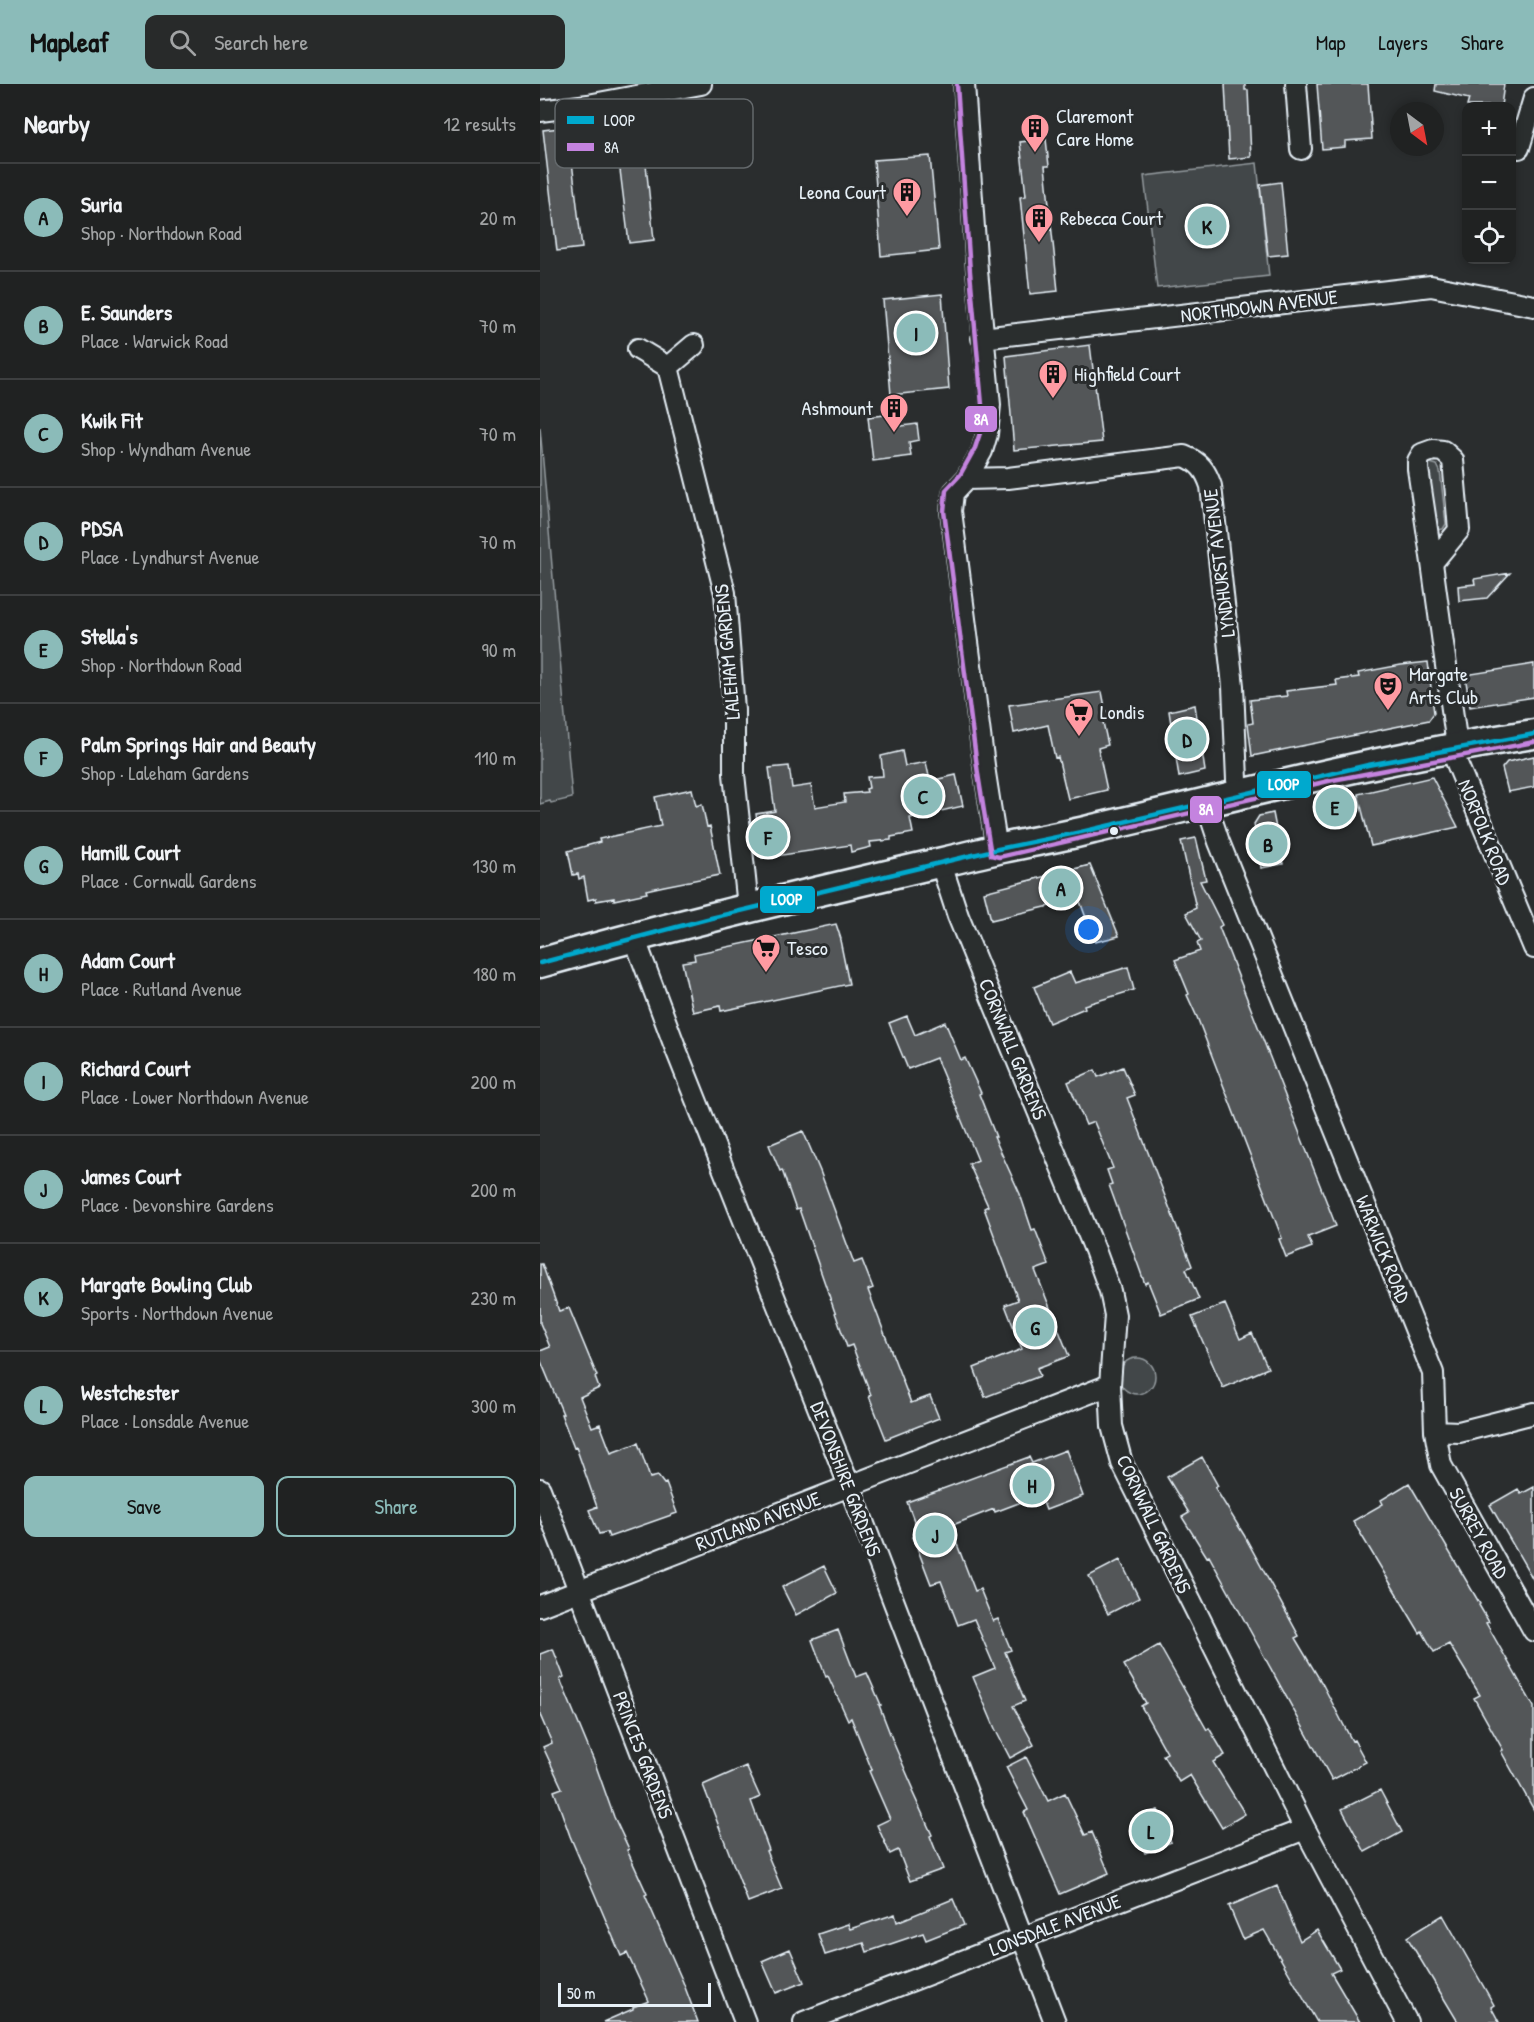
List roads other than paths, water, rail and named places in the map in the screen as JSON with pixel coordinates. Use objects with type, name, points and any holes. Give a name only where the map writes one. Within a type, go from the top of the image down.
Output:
[{"type":"main road","points":[[540,963],[748,908],[1240,794],[1457,746],[1534,734]]},
{"type":"street","points":[[620,99],[701,84]]},
{"type":"street","points":[[964,84],[982,338],[990,405],[987,434],[982,451],[966,479],[953,493],[951,511],[997,850]]},
{"type":"street","points":[[1296,84],[1301,149]]},
{"type":"street","points":[[1519,148],[1534,98]]},
{"type":"street","points":[[540,111],[555,109]]},
{"type":"street","name":"NORTHDOWN AVENUE","points":[[982,338],[1431,286],[1534,306]]},
{"type":"street","points":[[638,349],[668,367],[694,345]]},
{"type":"street","name":"LALEHAM GARDENS","points":[[668,367],[724,593],[734,710],[735,774],[748,908]]},
{"type":"street","name":"NORFOLK ROAD","points":[[1432,563],[1459,530],[1453,460],[1443,451],[1433,450],[1422,454],[1418,461],[1418,469],[1457,746],[1456,761],[1534,948]]},
{"type":"street","name":"LYNDHURST AVENUE","points":[[966,479],[1008,478],[1184,456],[1195,460],[1202,467],[1211,486],[1233,686],[1237,780],[1240,794]]},
{"type":"street","name":"WARWICK ROAD","points":[[1206,803],[1219,842],[1433,1373],[1435,1431]]},
{"type":"street","name":"CORNWALL GARDENS","points":[[941,864],[958,916],[1091,1239],[1110,1292],[1115,1315],[1110,1385],[1112,1426],[1122,1463],[1305,1829],[1407,2022]]},
{"type":"street","name":"DEVONSHIRE GARDENS","points":[[634,937],[677,1052],[849,1485],[1055,2022]]},
{"type":"street","name":"RUTLAND AVENUE","points":[[540,1606],[1110,1385]]},
{"type":"street","points":[[1435,1431],[1460,1432],[1534,1413]]},
{"type":"street","name":"SURREY ROAD","points":[[1435,1431],[1442,1466],[1534,1630]]},
{"type":"street","name":"PRINCES GARDENS","points":[[540,1489],[745,2022]]},
{"type":"street","name":"LONSDALE AVENUE","points":[[804,2022],[1305,1829]]},
{"type":"place","name":"Claremont Care Home","points":[[1035,154]]},
{"type":"place","name":"Leona Court","points":[[907,218]]},
{"type":"place","name":"Margate Bowling Club","points":[[1207,226]]},
{"type":"place","name":"Rebecca Court","points":[[1039,244]]},
{"type":"place","name":"Richard Court","points":[[916,333]]},
{"type":"place","name":"Highfield Court","points":[[1053,400]]},
{"type":"place","name":"Ashmount","points":[[894,434]]},
{"type":"place","name":"Margate Arts Club","points":[[1388,712]]},
{"type":"place","name":"Londis","points":[[1079,738]]},
{"type":"place","name":"PDSA","points":[[1187,739]]},
{"type":"place","name":"Kwik Fit","points":[[923,796]]},
{"type":"place","name":"Stella's","points":[[1335,807]]},
{"type":"place","name":"Palm Springs Hair and Beauty","points":[[768,837]]},
{"type":"place","name":"E. Saunders","points":[[1268,844]]},
{"type":"place","name":"Suria","points":[[1061,888]]},
{"type":"place","name":"Tesco","points":[[766,974]]},
{"type":"place","name":"Hamill Court","points":[[1035,1327]]},
{"type":"place","name":"Adam Court","points":[[1032,1485]]},
{"type":"place","name":"James Court","points":[[935,1535]]},
{"type":"place","name":"Westchester","points":[[1151,1831]]}]
